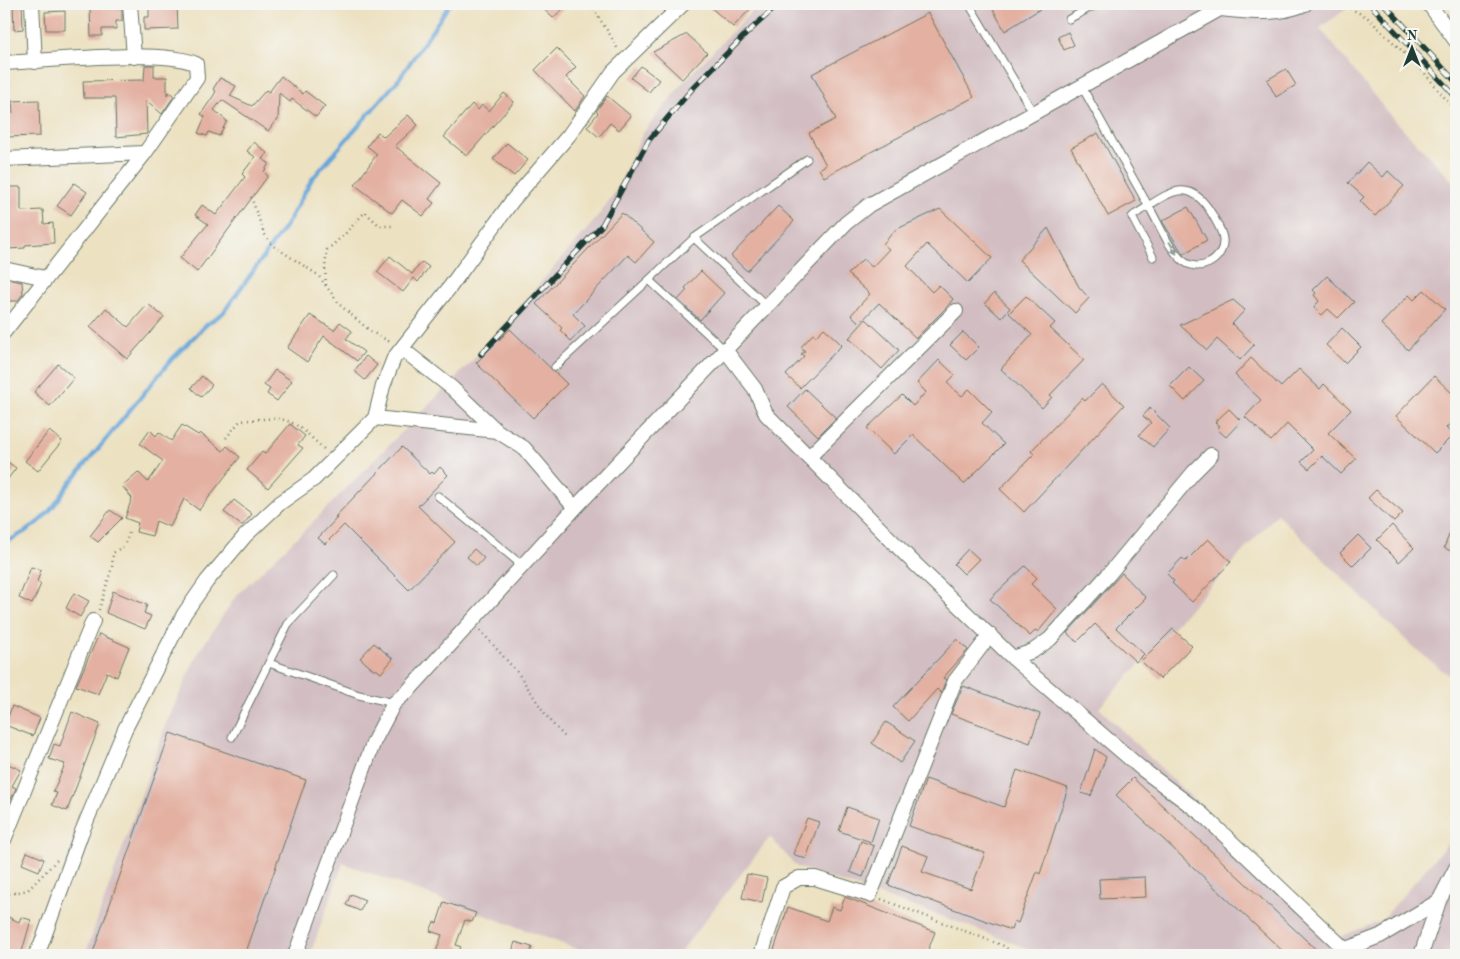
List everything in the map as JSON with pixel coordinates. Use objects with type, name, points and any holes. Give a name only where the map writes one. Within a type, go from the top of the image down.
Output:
[{"type":"street","points":[[32,4],[35,62]]},
{"type":"street","points":[[130,4],[134,57]]},
{"type":"street","points":[[35,955],[41,945],[81,834],[125,729],[184,614],[207,581],[245,536],[280,503],[314,479],[375,418],[383,386],[394,358],[450,287],[512,202],[569,135],[612,72],[683,4]]},
{"type":"street","points":[[295,955],[374,741],[394,702],[409,690],[575,508],[846,223],[869,205],[1034,115],[1220,9],[1263,14],[1280,12],[1304,4]]},
{"type":"street","points":[[1429,4],[1456,41]]},
{"type":"street","points":[[4,63],[134,57],[186,59],[196,64],[197,78],[145,153],[4,332]]},
{"type":"street","points":[[4,159],[145,153]]},
{"type":"street","points":[[4,269],[45,278]]},
{"type":"street","points":[[809,457],[956,311]]},
{"type":"street","points":[[402,349],[452,388],[497,431],[524,448],[575,508]]},
{"type":"street","points":[[726,351],[755,389],[766,414],[916,565],[1013,658],[1142,769],[1202,814],[1348,952],[1380,936],[1439,901]]},
{"type":"street","points":[[375,418],[497,431]]},
{"type":"street","points":[[1013,658],[1032,651],[1050,640],[1109,574],[1193,473],[1211,455]]},
{"type":"street","points":[[4,840],[93,621]]},
{"type":"street","points":[[761,955],[783,887],[799,878],[815,878],[870,895],[955,681],[990,635]]},
{"type":"street","points":[[1421,955],[1439,901],[1456,868]]},
{"type":"lane","points":[[969,4],[1034,115]]},
{"type":"lane","points":[[1069,19],[1097,4]]},
{"type":"lane","points":[[1082,87],[1149,206],[1175,253],[1182,261],[1191,265],[1201,266],[1210,263],[1218,256],[1222,248],[1223,238],[1220,228],[1199,196],[1190,191],[1180,190],[1170,194],[1149,206],[1132,217],[1153,257]]},
{"type":"lane","points":[[555,367],[650,281],[694,238],[807,159]]},
{"type":"lane","points":[[694,238],[768,307]]},
{"type":"lane","points":[[650,281],[726,351]]},
{"type":"lane","points":[[438,496],[523,566]]},
{"type":"lane","points":[[232,737],[288,624],[334,575]]},
{"type":"lane","points":[[269,663],[359,695],[394,702]]},
{"type":"path","points":[[591,4],[609,30],[622,63]]},
{"type":"path","points":[[1341,4],[1367,16],[1423,71],[1456,112]]},
{"type":"path","points":[[251,197],[264,233],[272,245],[318,275],[340,305],[370,331],[402,349]]},
{"type":"path","points":[[327,287],[325,268],[327,250],[345,234],[364,212],[380,226],[395,226]]},
{"type":"path","points":[[226,438],[240,421],[273,418],[288,419],[304,430],[334,459]]},
{"type":"path","points":[[93,621],[103,604],[112,568],[113,553],[125,545],[129,533]]},
{"type":"path","points":[[471,620],[518,673],[550,721],[565,737]]},
{"type":"path","points":[[4,895],[28,890],[61,855]]},
{"type":"path","points":[[870,895],[1004,946],[1010,954],[1018,955]]},
{"type":"shaded area","points":[[759,4],[1353,4],[1320,28],[1388,113],[1456,185],[1456,681],[1413,647],[1277,514],[1099,708],[1336,938],[1381,921],[1456,834],[1456,955],[1044,955],[950,919],[797,867],[770,837],[678,955],[593,955],[343,863],[310,955],[85,955],[166,724],[197,655],[236,596],[320,515],[473,360],[596,219],[617,189],[643,133],[685,80]]},
{"type":"building","points":[[13,4],[22,4],[23,29],[14,30]]},
{"type":"building","points":[[149,4],[177,4],[178,29],[144,30],[144,17],[149,17]]},
{"type":"building","points":[[538,4],[568,4],[553,18]]},
{"type":"building","points":[[707,4],[755,4],[733,27]]},
{"type":"building","points":[[990,4],[1048,4],[1005,31]]},
{"type":"building","points":[[90,8],[122,8],[122,21],[116,21],[116,29],[102,29],[102,36],[91,36]]},
{"type":"building","points":[[65,11],[65,30],[46,30],[45,12]]},
{"type":"building","points":[[928,13],[974,97],[824,177],[819,169],[826,165],[809,133],[836,119],[812,74]]},
{"type":"building","points":[[1068,32],[1074,45],[1064,50],[1058,37]]},
{"type":"building","points":[[687,34],[707,53],[682,79],[653,52]]},
{"type":"building","points":[[557,48],[576,67],[566,77],[585,96],[575,111],[535,70]]},
{"type":"building","points":[[145,65],[154,65],[154,77],[167,77],[167,95],[169,92],[174,96],[162,114],[146,100],[147,134],[116,137],[115,98],[84,98],[83,81],[144,80]]},
{"type":"building","points":[[641,66],[659,80],[649,92],[631,78]]},
{"type":"building","points":[[1286,69],[1296,85],[1276,97],[1267,80]]},
{"type":"building","points":[[281,76],[303,94],[305,91],[325,106],[316,117],[292,99],[290,102],[279,93],[278,120],[268,131],[222,100],[214,110],[227,121],[219,136],[209,132],[207,136],[198,133],[205,117],[201,114],[214,95],[216,91],[213,89],[220,78],[236,86],[230,96],[252,106],[266,90],[269,92]]},
{"type":"building","points":[[504,93],[514,102],[467,156],[444,137],[472,104],[478,110],[482,105],[489,111]]},
{"type":"building","points":[[607,96],[631,116],[619,130],[610,123],[599,137],[587,127],[598,113],[596,111]]},
{"type":"building","points":[[39,100],[40,136],[4,137],[4,113],[13,113],[12,101]]},
{"type":"building","points":[[408,115],[418,125],[395,146],[441,183],[429,199],[434,203],[423,216],[402,200],[392,213],[355,185],[377,154],[367,146],[378,132],[384,137]]},
{"type":"building","points":[[1098,133],[1136,201],[1108,216],[1071,148]]},
{"type":"building","points":[[254,142],[267,153],[262,159],[269,163],[264,172],[268,176],[197,272],[180,258],[208,224],[195,215],[202,205],[216,215],[245,177],[242,174],[255,157],[247,151]]},
{"type":"building","points":[[507,143],[528,160],[514,176],[493,159]]},
{"type":"building","points":[[1367,162],[1383,177],[1388,171],[1404,186],[1375,216],[1360,201],[1364,197],[1348,183]]},
{"type":"building","points":[[74,183],[87,192],[71,215],[57,206]]},
{"type":"building","points":[[4,187],[21,187],[21,211],[43,210],[44,224],[53,223],[54,243],[25,245],[25,248],[8,249]]},
{"type":"building","points":[[778,206],[794,221],[747,271],[731,256]]},
{"type":"building","points":[[1188,207],[1207,240],[1183,254],[1162,221]]},
{"type":"building","points":[[940,209],[992,258],[968,283],[927,244],[907,266],[932,292],[939,285],[953,299],[947,307],[916,338],[879,303],[860,323],[851,315],[870,294],[848,274],[863,259],[872,267],[889,249],[883,244],[895,230]]},
{"type":"building","points":[[622,213],[654,242],[636,262],[628,255],[573,314],[585,326],[571,341],[560,330],[562,328],[536,304]]},
{"type":"building","points":[[1048,228],[1079,287],[1089,298],[1075,313],[1019,260]]},
{"type":"building","points":[[390,256],[412,274],[422,262],[429,267],[418,282],[414,278],[403,292],[377,272]]},
{"type":"building","points":[[701,271],[724,293],[700,320],[678,300],[687,290],[685,288]]},
{"type":"building","points":[[1327,276],[1354,302],[1338,318],[1328,309],[1322,315],[1314,307],[1319,301],[1314,295],[1316,293],[1313,290]]},
{"type":"building","points":[[7,279],[22,282],[23,294],[17,301],[4,301],[4,284],[7,284]]},
{"type":"building","points":[[1424,290],[1445,309],[1408,350],[1381,324],[1409,295],[1414,300]]},
{"type":"building","points":[[994,293],[1010,308],[1001,318],[985,303]]},
{"type":"building","points":[[1026,296],[1055,323],[1050,328],[1084,360],[1050,395],[1052,397],[1042,408],[1001,369],[1032,335],[1009,313]]},
{"type":"building","points":[[1233,300],[1245,310],[1232,324],[1254,345],[1240,360],[1217,339],[1207,350],[1180,325]]},
{"type":"building","points":[[148,304],[164,317],[127,359],[90,327],[106,308],[128,327]]},
{"type":"building","points":[[310,315],[334,330],[340,322],[352,331],[346,339],[364,352],[357,361],[324,336],[307,362],[287,348]]},
{"type":"building","points":[[866,319],[899,350],[882,369],[849,338]]},
{"type":"building","points":[[824,328],[842,345],[800,388],[786,375],[804,356],[801,354],[805,351],[801,347],[813,334],[816,336]]},
{"type":"building","points":[[1342,328],[1361,347],[1345,363],[1326,345]]},
{"type":"building","points":[[510,329],[567,384],[533,418],[476,363]]},
{"type":"building","points":[[963,332],[979,347],[966,360],[950,345]]},
{"type":"building","points":[[366,356],[377,365],[365,380],[354,371]]},
{"type":"building","points":[[1251,358],[1281,387],[1299,369],[1320,389],[1324,384],[1351,410],[1328,433],[1356,459],[1341,474],[1322,456],[1309,469],[1301,462],[1313,450],[1287,424],[1271,441],[1245,417],[1261,400],[1235,375]]},
{"type":"building","points":[[939,360],[955,375],[947,383],[962,396],[969,389],[992,412],[982,423],[1004,444],[964,484],[913,435],[894,454],[867,428],[902,395],[913,406],[926,392],[917,383]]},
{"type":"building","points":[[58,364],[74,378],[50,406],[34,392]]},
{"type":"building","points":[[1189,367],[1204,381],[1185,401],[1170,386]]},
{"type":"building","points":[[275,370],[292,381],[277,401],[267,394],[270,389],[264,385]]},
{"type":"building","points":[[202,376],[212,385],[201,397],[191,388]]},
{"type":"building","points":[[1434,376],[1456,397],[1456,417],[1446,428],[1453,435],[1435,453],[1396,416]]},
{"type":"building","points":[[1102,384],[1124,405],[1024,512],[1000,489],[1034,454],[1031,451],[1082,398],[1085,401]]},
{"type":"building","points":[[805,389],[836,418],[818,436],[788,407]]},
{"type":"building","points":[[1150,408],[1170,428],[1153,447],[1139,435],[1151,423],[1143,416]]},
{"type":"building","points":[[1229,409],[1241,421],[1226,437],[1217,429],[1220,426],[1215,422]]},
{"type":"building","points":[[290,424],[305,436],[298,445],[303,448],[268,488],[247,470],[262,452],[265,454]]},
{"type":"building","points":[[182,425],[198,435],[200,433],[223,451],[227,446],[240,457],[199,510],[184,499],[170,527],[156,521],[152,536],[136,532],[138,523],[125,518],[132,498],[122,486],[138,472],[148,482],[163,461],[140,444],[150,430],[156,436],[159,432],[171,441]]},
{"type":"building","points":[[49,431],[62,441],[38,471],[25,461]]},
{"type":"building","points":[[402,447],[430,474],[432,472],[434,474],[440,467],[448,475],[418,506],[455,542],[409,590],[344,525],[325,544],[318,538],[337,518],[335,517]]},
{"type":"building","points":[[4,459],[16,468],[4,484]]},
{"type":"building","points":[[1376,490],[1403,513],[1394,522],[1368,498]]},
{"type":"building","points":[[234,500],[252,514],[242,526],[224,512]]},
{"type":"building","points":[[110,510],[122,518],[98,542],[90,536]]},
{"type":"building","points":[[1456,519],[1456,553],[1444,548]]},
{"type":"building","points":[[1392,525],[1414,548],[1399,562],[1377,540]]},
{"type":"building","points":[[1358,535],[1371,548],[1353,566],[1340,553]]},
{"type":"building","points":[[1208,539],[1231,562],[1192,602],[1172,583],[1174,581],[1167,574],[1182,558],[1186,561]]},
{"type":"building","points":[[474,549],[484,558],[477,566],[467,557]]},
{"type":"building","points":[[968,549],[979,559],[964,574],[954,564]]},
{"type":"building","points":[[1025,566],[1037,578],[1031,584],[1057,609],[1038,632],[1036,630],[1030,636],[990,599]]},
{"type":"building","points":[[31,567],[41,570],[37,582],[41,584],[32,604],[19,598]]},
{"type":"building","points":[[1122,573],[1146,598],[1116,628],[1144,654],[1136,662],[1095,624],[1077,642],[1067,633]]},
{"type":"building","points":[[113,591],[147,605],[144,613],[151,616],[145,629],[106,613]]},
{"type":"building","points":[[74,593],[89,601],[80,617],[66,608]]},
{"type":"building","points":[[1173,629],[1192,646],[1160,679],[1141,661]]},
{"type":"building","points":[[99,634],[129,647],[117,677],[107,672],[98,694],[76,686]]},
{"type":"building","points":[[957,639],[968,650],[943,678],[946,680],[941,693],[937,689],[908,721],[893,707]]},
{"type":"building","points":[[374,643],[393,659],[381,673],[376,669],[375,671],[360,658]]},
{"type":"building","points":[[963,686],[1040,714],[1030,743],[951,714]]},
{"type":"building","points":[[12,706],[40,718],[33,736],[5,725]]},
{"type":"building","points":[[72,712],[100,724],[67,811],[52,805],[57,793],[53,792],[65,764],[49,759],[54,744],[60,746]]},
{"type":"building","points":[[886,722],[915,741],[900,763],[872,743]]},
{"type":"building","points":[[170,733],[306,780],[245,955],[92,955]]},
{"type":"building","points":[[1095,749],[1106,757],[1091,796],[1081,793]]},
{"type":"building","points":[[4,762],[21,770],[12,786],[16,788],[4,814]]},
{"type":"building","points":[[1017,770],[1068,788],[1040,874],[1037,872],[1018,923],[1014,921],[1011,930],[888,885],[902,846],[928,856],[922,872],[971,889],[985,853],[909,826],[926,779],[1004,807]]},
{"type":"building","points":[[1133,778],[1322,955],[1287,955],[1116,795]]},
{"type":"building","points":[[847,807],[879,818],[871,842],[839,831]]},
{"type":"building","points":[[807,818],[819,822],[806,859],[793,854]]},
{"type":"building","points":[[861,841],[874,846],[863,877],[850,872]]},
{"type":"building","points":[[27,852],[44,859],[39,871],[22,864]]},
{"type":"building","points":[[747,874],[767,878],[762,902],[742,898]]},
{"type":"building","points":[[1145,877],[1146,897],[1100,899],[1099,879]]},
{"type":"building","points":[[351,894],[365,900],[360,911],[346,905]]},
{"type":"building","points":[[845,897],[935,932],[927,953],[925,955],[779,955],[773,953],[788,907],[827,921],[832,907],[840,910]]},
{"type":"building","points":[[444,902],[476,913],[472,922],[465,920],[456,945],[461,947],[457,955],[436,952],[442,935],[430,931],[434,922],[437,923]]},
{"type":"building","points":[[4,915],[19,922],[21,917],[31,920],[21,955],[4,955]]},
{"type":"building","points":[[515,942],[532,947],[529,955],[511,955]]},
{"type":"waterway","points":[[4,543],[32,527],[47,514],[66,488],[172,359],[205,326],[223,313],[287,224],[312,179],[399,79],[450,4]]},
{"type":"railway","points":[[481,354],[602,225],[649,140],[692,89],[747,33],[779,4]]},
{"type":"railway","points":[[1370,4],[1456,97]]},
{"type":"railway","points":[[1384,4],[1456,82]]}]
